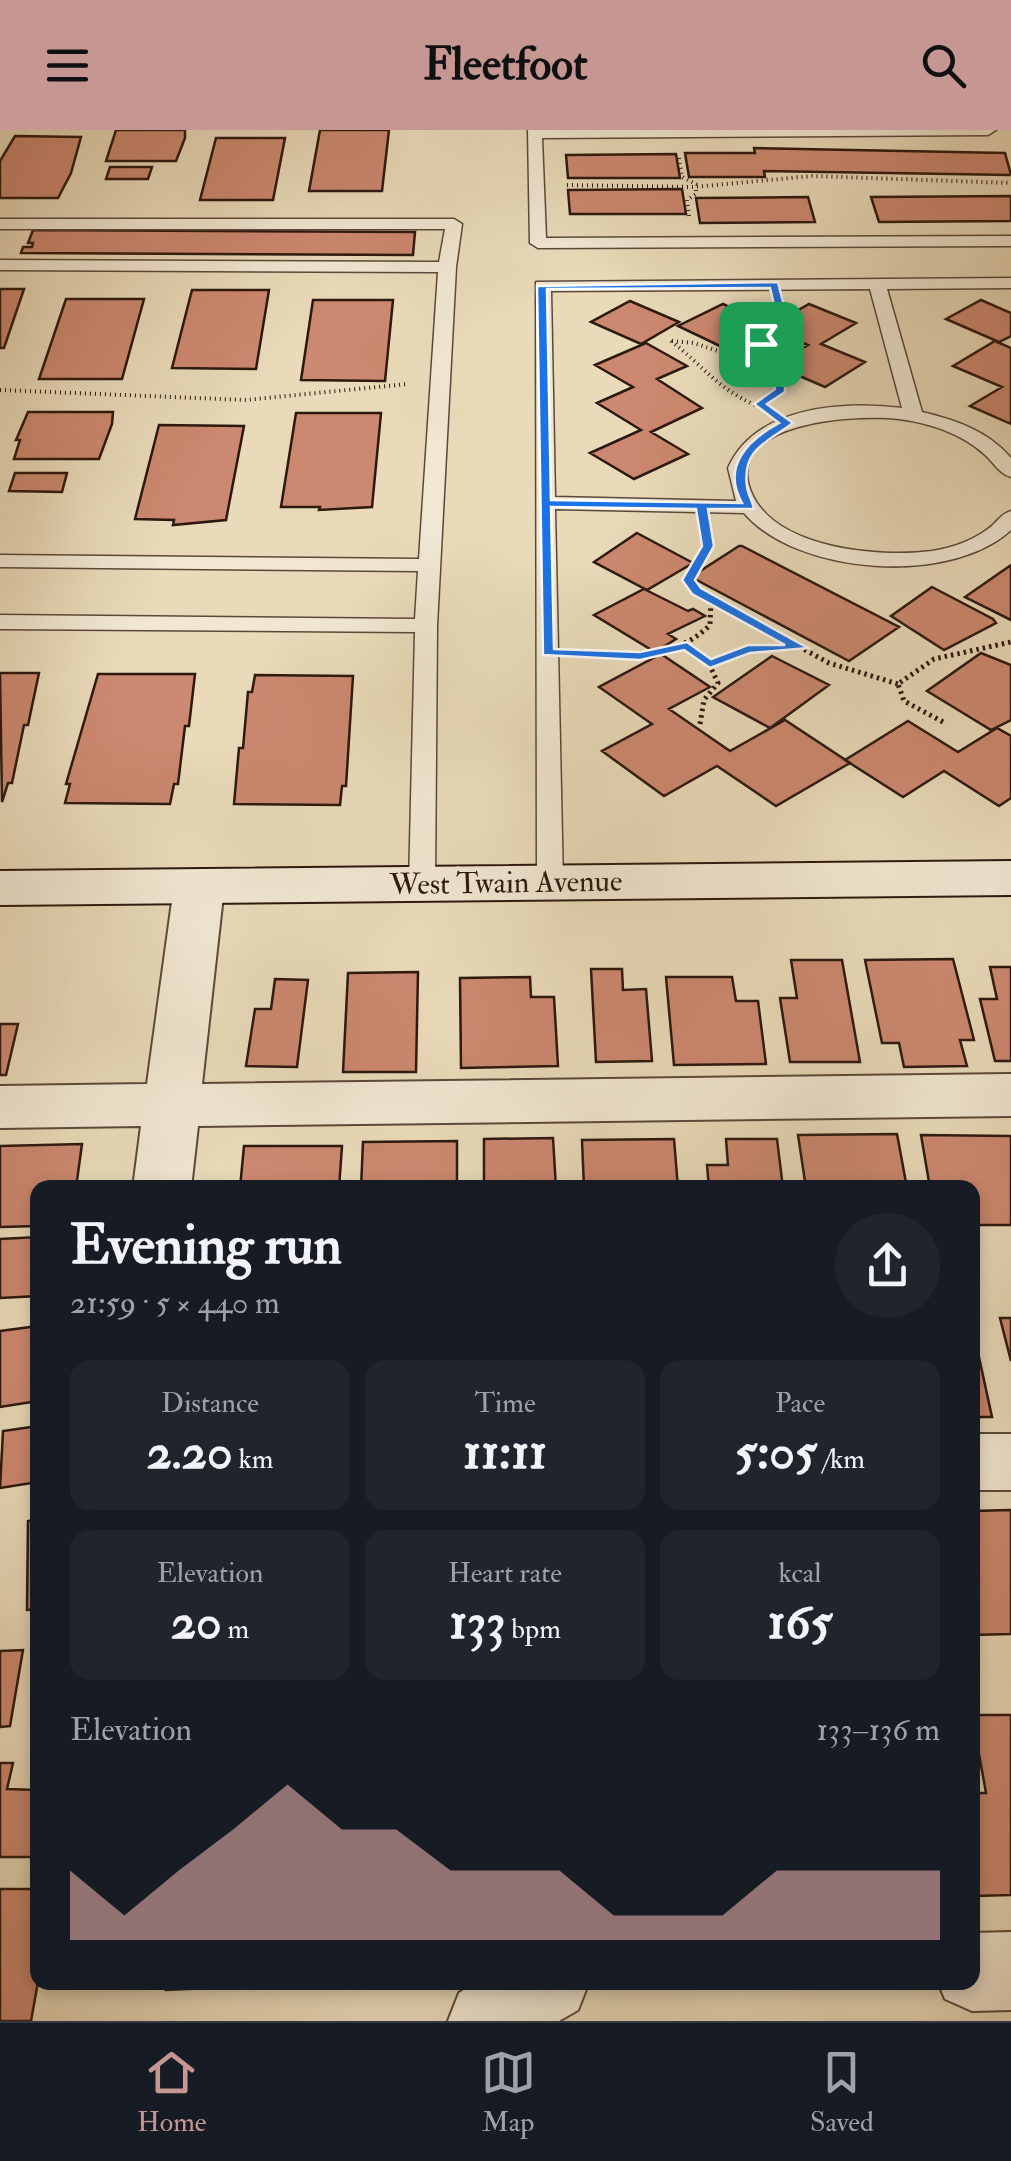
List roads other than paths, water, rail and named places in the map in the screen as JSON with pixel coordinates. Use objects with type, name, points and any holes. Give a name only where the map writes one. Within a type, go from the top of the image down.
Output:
[{"type":"street","name":"West Twain Avenue","points":[[0,888],[1011,878]]},
{"type":"street","points":[[163,1180],[200,887]]},
{"type":"street","points":[[0,1107],[1011,1095]]},
{"type":"street","points":[[980,1462],[1011,1462]]},
{"type":"street","points":[[980,1972],[1011,1971]]},
{"type":"street","points":[[472,1990],[486,2021],[537,1990]]},
{"type":"lane","points":[[988,130],[534,133],[538,242],[1011,241]]},
{"type":"lane","points":[[0,224],[454,224],[447,266],[426,626],[422,884]]},
{"type":"lane","points":[[0,265],[447,266]]},
{"type":"lane","points":[[550,883],[542,286],[1011,283]]},
{"type":"lane","points":[[877,284],[914,416]]},
{"type":"lane","points":[[1011,471],[980,441],[914,416],[839,412],[787,423],[758,439],[740,464],[742,492],[750,506],[782,533],[806,544],[892,560],[949,554],[993,536],[1011,517]]},
{"type":"lane","points":[[545,503],[750,506]]},
{"type":"lane","points":[[0,561],[429,565]]},
{"type":"lane","points":[[0,622],[426,626]]}]
